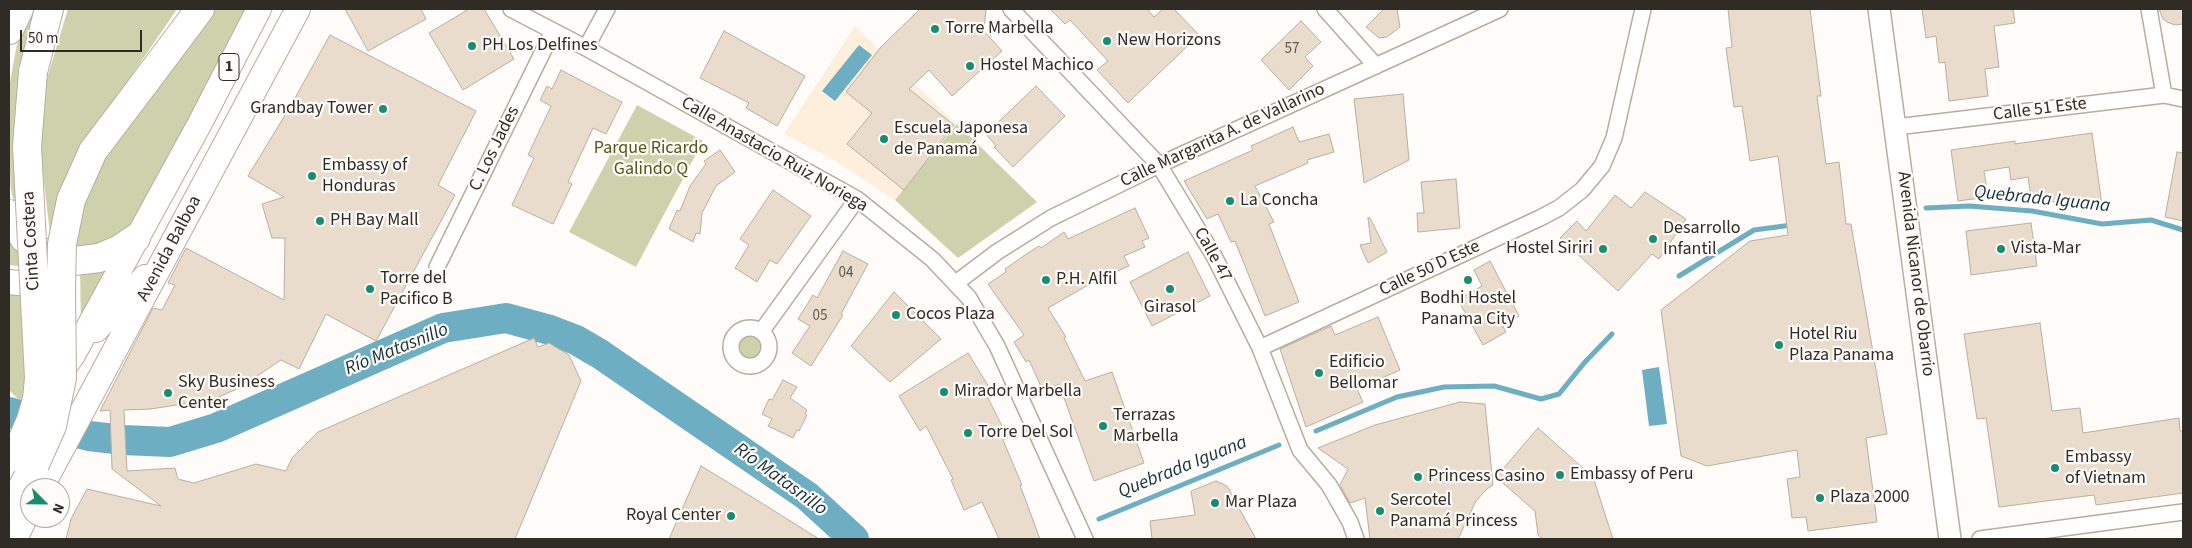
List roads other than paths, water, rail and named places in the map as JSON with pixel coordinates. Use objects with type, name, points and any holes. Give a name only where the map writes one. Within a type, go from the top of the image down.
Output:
[{"type":"highway","points":[[9,30],[19,9]]},
{"type":"highway","name":"Cinta Costera","points":[[9,470],[30,420],[39,378],[27,146],[33,72],[49,9]]},
{"type":"highway","points":[[9,512],[52,426],[59,400],[62,378],[62,244],[71,200],[93,151],[200,9]]},
{"type":"highway","points":[[9,214],[24,238],[37,250],[62,260],[74,261],[99,258],[120,249],[136,238]]},
{"type":"main road","name":"Avenida Balboa","points":[[9,452],[73,354],[199,126],[259,9]]},
{"type":"main road","name":"Avenida Balboa","points":[[46,478],[298,9]]},
{"type":"main road","name":"Avenida Nicanor de Obarrio","points":[[1879,9],[1950,539]]},
{"type":"main road","points":[[73,354],[168,252]]},
{"type":"main road","points":[[9,282],[29,284],[39,291],[44,300],[50,349],[48,391]]},
{"type":"street","name":"Calle Anastacio Ruiz Noriega","points":[[511,9],[586,48],[857,199],[932,260],[969,298],[997,346],[1085,539]]},
{"type":"street","points":[[586,48],[607,9]]},
{"type":"street","name":"Calle 47","points":[[1011,9],[1159,165],[1214,256],[1260,348],[1300,450],[1329,485],[1350,522],[1356,539]]},
{"type":"street","points":[[1325,9],[1376,66]]},
{"type":"street","name":"Calle Margarita A. de Vallarino","points":[[956,283],[997,252],[1051,218],[1159,165],[1500,9]]},
{"type":"street","name":"Calle 50 D Este","points":[[1260,348],[1540,218],[1559,208],[1582,190],[1602,166],[1614,138],[1643,9]]},
{"type":"street","points":[[2149,9],[2164,95]]},
{"type":"street","name":"C. Los Jades","points":[[437,267],[553,31]]},
{"type":"street","name":"Calle 51 Este","points":[[1896,127],[2164,95],[2183,99]]},
{"type":"street","points":[[761,332],[857,199]]},
{"type":"street","points":[[1980,539],[2183,512]]},
{"type":"water","points":[[859,45],[872,55],[835,101],[822,91]]},
{"type":"water","points":[[1659,367],[1667,424],[1649,426],[1642,370]]},
{"type":"waterway","name":"Quebrada Iguana","points":[[1926,208],[1969,206],[2032,211],[2102,224],[2151,220],[2183,230]]},
{"type":"waterway","name":"Quebrada Iguana","points":[[1679,276],[1754,230],[1792,225]]},
{"type":"waterway","name":"Río Matasnillo","points":[[9,412],[43,424],[89,436],[170,442],[216,428],[443,328],[506,318],[550,330],[576,340],[600,354],[807,496],[854,539]]},
{"type":"waterway","name":"Quebrada Iguana","points":[[1316,431],[1397,397],[1444,387],[1494,386],[1541,399],[1559,394],[1585,362],[1612,334]]},
{"type":"waterway","name":"Quebrada Iguana","points":[[1099,519],[1279,445]]},
{"type":"place","name":"Torre Marbella","points":[[935,29]]},
{"type":"place","name":"New Horizons","points":[[1107,41]]},
{"type":"place","name":"PH Los Delfines","points":[[472,46]]},
{"type":"place","name":"Hostel Machico","points":[[970,66]]},
{"type":"place","name":"Grandbay Tower","points":[[383,109]]},
{"type":"place","name":"Escuela Japonesa de Panamá","points":[[884,139]]},
{"type":"place","name":"Embassy of Honduras","points":[[312,176]]},
{"type":"place","name":"La Concha","points":[[1230,201]]},
{"type":"place","name":"PH Bay Mall","points":[[320,221]]},
{"type":"place","name":"Desarrollo Infantil","points":[[1653,239]]},
{"type":"place","name":"Hostel Siriri","points":[[1603,249]]},
{"type":"place","name":"Vista-Mar","points":[[2001,249]]},
{"type":"place","name":"P.H. Alfil","points":[[1046,280]]},
{"type":"place","name":"Bodhi Hostel Panama City","points":[[1468,280]]},
{"type":"place","name":"Torre del Pacifico B","points":[[370,289]]},
{"type":"place","name":"Girasol","points":[[1170,289]]},
{"type":"place","name":"Cocos Plaza","points":[[896,315]]},
{"type":"place","name":"Hotel Riu Plaza Panama","points":[[1779,345]]},
{"type":"place","name":"Edificio Bellomar","points":[[1319,373]]},
{"type":"place","name":"Mirador Marbella","points":[[944,392]]},
{"type":"place","name":"Sky Business Center","points":[[168,393]]},
{"type":"place","name":"Terrazas Marbella","points":[[1103,426]]},
{"type":"place","name":"Torre Del Sol","points":[[968,433]]},
{"type":"place","name":"Embassy of Vietnam","points":[[2055,468]]},
{"type":"place","name":"Embassy of Peru","points":[[1560,475]]},
{"type":"place","name":"Princess Casino","points":[[1418,477]]},
{"type":"place","name":"Plaza 2000","points":[[1820,498]]},
{"type":"place","name":"Mar Plaza","points":[[1215,503]]},
{"type":"place","name":"Sercotel Panamá Princess","points":[[1380,511]]},
{"type":"place","name":"Royal Center","points":[[731,516]]},
{"type":"park label","name":"Parque Ricardo Galindo Q","points":[[651,159]]}]
